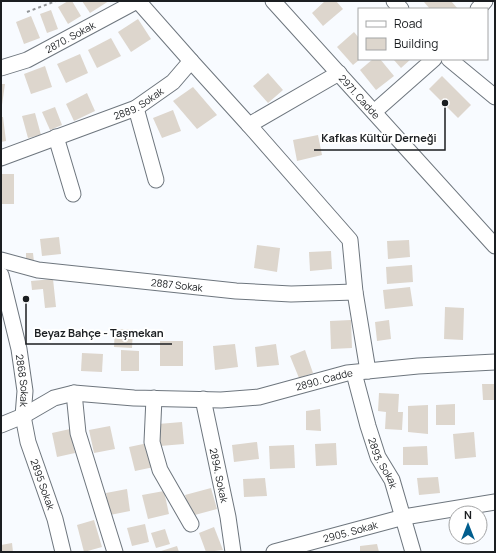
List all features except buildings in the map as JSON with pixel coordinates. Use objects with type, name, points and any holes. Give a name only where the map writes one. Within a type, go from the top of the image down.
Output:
[{"type":"street","points":[[137,1],[249,125],[339,73]]},
{"type":"street","name":"2870. Sokak","points":[[1,68],[27,60],[137,1]]},
{"type":"street","name":"2971. Cadde","points":[[273,1],[495,246]]},
{"type":"street","points":[[374,112],[433,60]]},
{"type":"street","points":[[450,60],[495,97]]},
{"type":"street","name":"2889. Sokak","points":[[1,158],[136,108],[173,82],[191,61]]},
{"type":"street","points":[[136,108],[156,180]]},
{"type":"street","name":"2893. Sokak","points":[[249,125],[350,240],[361,372],[378,457],[392,480],[413,552]]},
{"type":"street","points":[[56,137],[73,194]]},
{"type":"street","name":"2887 Sokak","points":[[1,260],[38,270],[236,291],[292,294],[355,292]]},
{"type":"street","name":"2868 Sokak","points":[[1,275],[19,349],[25,392],[23,416]]},
{"type":"street","name":"2890. Cadde","points":[[1,425],[23,416],[54,398],[74,393],[154,398],[203,399],[259,397],[361,372],[418,366],[495,362]]},
{"type":"street","points":[[74,393],[78,433],[115,552]]},
{"type":"street","points":[[154,398],[152,442],[160,470],[191,524]]},
{"type":"street","name":"2894. Sokak","points":[[203,399],[228,517],[233,552]]},
{"type":"street","name":"2895 Sokak","points":[[23,416],[28,442],[55,519],[63,552]]},
{"type":"street","name":"2905. Sokak","points":[[274,552],[404,517],[495,502]]},
{"type":"path","points":[[27,12],[56,1]]},
{"type":"place","name":"Kafkas Kültür Derneği","points":[[445,103]]},
{"type":"place","name":"Beyaz Bahçe - Taşmekan","points":[[26,299]]}]
